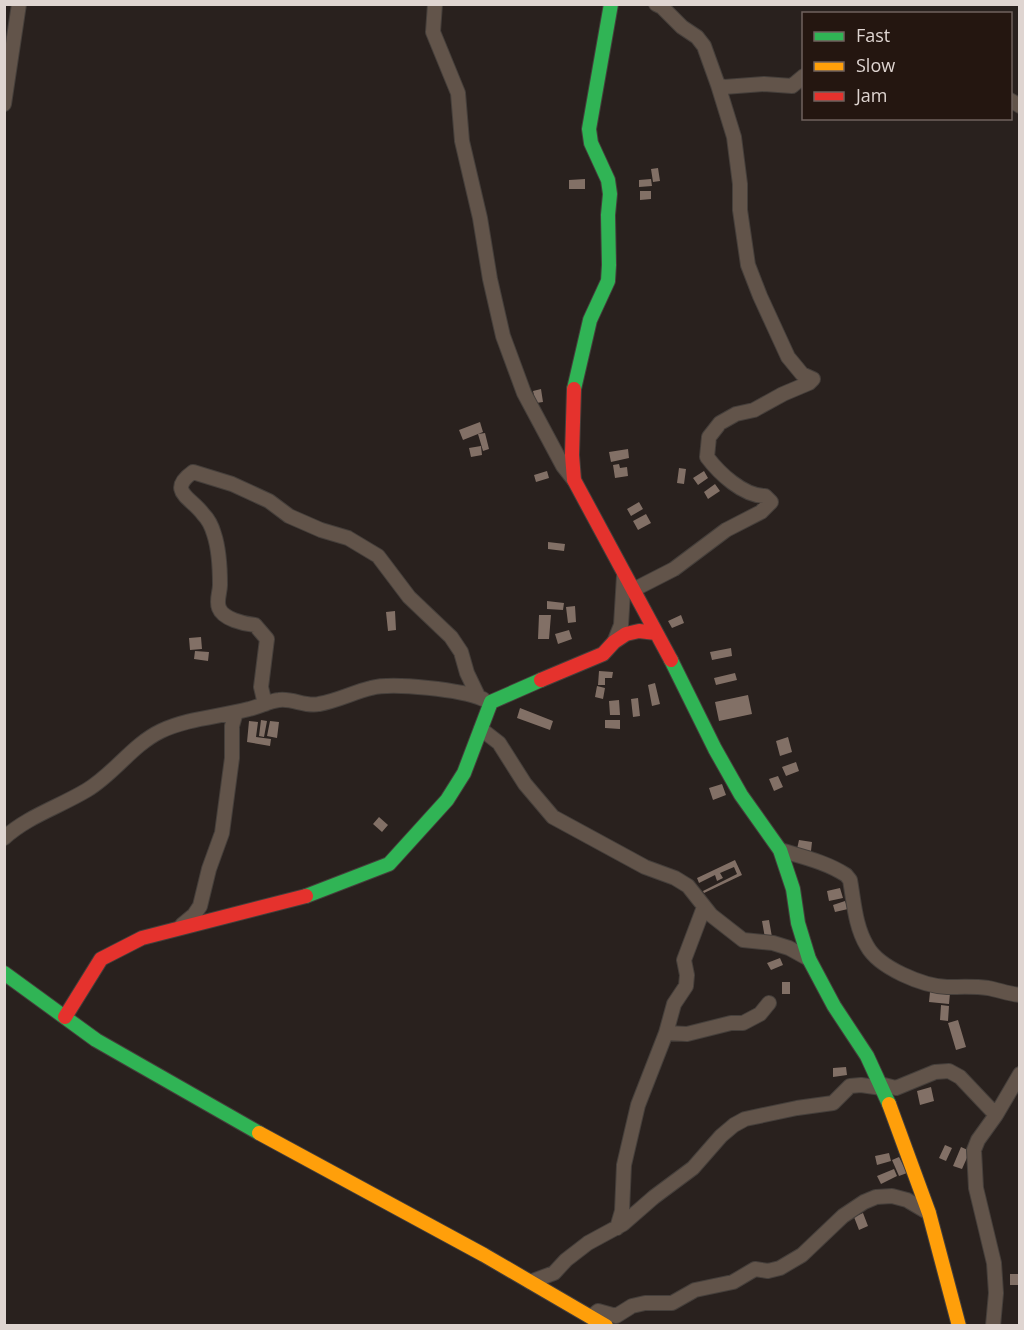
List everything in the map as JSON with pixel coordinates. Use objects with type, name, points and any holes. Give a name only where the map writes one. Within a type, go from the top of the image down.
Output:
[{"type":"street","points":[[4,104],[20,4]]},
{"type":"street","points":[[435,4],[433,32],[458,93],[462,141],[503,336],[524,393],[562,466],[574,480],[741,795],[780,850],[791,861],[798,923],[809,959],[834,1006],[886,1087],[888,1102],[929,1213],[959,1326]]},
{"type":"street","points":[[574,480],[572,455],[574,384],[590,320],[608,281],[610,194],[608,180],[591,143],[589,129],[611,4]]},
{"type":"street","points":[[633,590],[674,570],[726,530],[761,512],[771,502],[765,496],[758,496],[733,484],[714,466],[707,457],[709,437],[720,423],[736,414],[754,410],[813,380],[802,374],[788,357],[748,265],[740,210],[741,184],[734,137],[704,46],[656,4]]},
{"type":"street","points":[[718,85],[724,87],[764,84],[792,86],[802,78]]},
{"type":"street","points":[[265,704],[261,687],[267,639],[255,625],[223,614],[218,605],[220,577],[213,529],[203,514],[185,498],[181,488],[184,478],[193,472],[232,484],[269,501],[289,516],[321,530],[348,538],[378,556],[409,597],[451,637],[460,652],[478,696]]},
{"type":"street","points":[[65,1017],[101,959],[142,938],[312,894],[389,864],[447,800],[464,773],[491,702],[603,654],[615,639],[621,625],[624,574]]},
{"type":"street","points":[[615,639],[641,629],[656,633]]},
{"type":"street","points":[[4,838],[32,818],[86,791],[107,777],[142,744],[160,732],[190,720],[236,712],[280,699],[309,705],[322,704],[374,687],[460,691],[491,702]]},
{"type":"street","points":[[179,929],[200,906],[209,869],[222,833],[231,769],[232,726],[236,712]]},
{"type":"street","points":[[481,729],[499,743],[525,784],[554,818],[645,867],[675,878],[688,886],[704,907],[743,940],[773,943],[789,948],[809,959]]},
{"type":"street","points":[[791,861],[814,859],[850,879],[859,929],[867,948],[895,971],[944,987],[989,988],[1020,995]]},
{"type":"street","points":[[617,1228],[622,1211],[624,1165],[638,1105],[666,1033],[674,1004],[686,986],[687,975],[684,960],[704,907]]},
{"type":"street","points":[[4,973],[96,1040],[271,1140],[445,1233],[606,1326]]},
{"type":"street","points":[[666,1033],[687,1034],[731,1023],[743,1023],[760,1014],[769,1004]]},
{"type":"street","points":[[552,1294],[551,1281],[554,1273],[566,1260],[588,1243],[617,1228],[693,1168],[721,1136],[745,1119],[796,1107],[833,1103],[850,1086],[886,1087],[935,1072],[950,1071],[960,1077],[996,1115]]},
{"type":"street","points":[[993,1326],[996,1293],[994,1263],[975,1188],[974,1150],[1020,1074]]},
{"type":"street","points":[[591,1317],[598,1311],[616,1316],[632,1306],[645,1303],[672,1303],[696,1290],[734,1282],[755,1269],[768,1271],[780,1268],[802,1255],[843,1216],[876,1197],[892,1196],[907,1200],[929,1213]]},
{"type":"street","points":[[530,1282],[554,1273]]},
{"type":"building","points":[[658,168],[660,181],[653,182],[651,169]]},
{"type":"building","points":[[585,179],[585,189],[569,189],[569,180]]},
{"type":"building","points":[[651,179],[652,186],[639,187],[639,180]]},
{"type":"building","points":[[640,191],[651,191],[651,199],[640,200]]},
{"type":"building","points":[[541,389],[543,402],[536,403],[533,391]]},
{"type":"building","points":[[480,422],[483,432],[463,440],[459,430]]},
{"type":"building","points":[[485,433],[489,449],[483,451],[478,434]]},
{"type":"building","points":[[481,446],[482,455],[471,457],[469,448]]},
{"type":"building","points":[[628,449],[629,458],[611,462],[609,452]]},
{"type":"building","points":[[619,464],[620,468],[627,467],[628,476],[615,478],[613,465]]},
{"type":"building","points":[[679,468],[686,469],[684,484],[677,483]]},
{"type":"building","points":[[547,471],[549,478],[536,482],[534,475]]},
{"type":"building","points":[[704,471],[708,478],[698,485],[693,478]]},
{"type":"building","points":[[715,484],[720,491],[708,499],[704,492]]},
{"type":"building","points":[[639,502],[643,509],[631,516],[627,509]]},
{"type":"building","points":[[646,514],[651,523],[638,530],[633,521]]},
{"type":"building","points":[[548,542],[565,544],[564,551],[548,549]]},
{"type":"building","points":[[547,601],[564,603],[563,610],[547,609]]},
{"type":"building","points":[[575,606],[576,622],[568,623],[566,607]]},
{"type":"building","points":[[395,611],[396,630],[388,631],[386,612]]},
{"type":"building","points":[[539,615],[551,615],[549,639],[538,639]]},
{"type":"building","points":[[681,615],[684,623],[672,628],[668,621]]},
{"type":"building","points":[[569,630],[572,639],[558,644],[555,634]]},
{"type":"building","points":[[201,637],[202,649],[190,650],[189,638]]},
{"type":"building","points":[[731,648],[732,656],[712,660],[710,652]]},
{"type":"building","points":[[195,651],[209,652],[208,661],[194,659]]},
{"type":"building","points":[[599,671],[613,672],[612,678],[605,678],[605,685],[598,685]]},
{"type":"building","points":[[735,673],[737,680],[716,685],[714,678]]},
{"type":"building","points":[[655,683],[660,704],[652,706],[648,685]]},
{"type":"building","points":[[597,686],[605,688],[603,699],[595,697]]},
{"type":"building","points":[[748,695],[752,714],[719,721],[715,702]]},
{"type":"building","points":[[638,698],[640,716],[633,717],[631,699]]},
{"type":"building","points":[[619,700],[620,715],[610,715],[609,701]]},
{"type":"building","points":[[520,708],[553,721],[550,730],[517,718]]},
{"type":"building","points":[[261,720],[267,721],[264,737],[259,736]]},
{"type":"building","points":[[605,720],[620,720],[620,729],[605,728]]},
{"type":"building","points":[[249,721],[258,722],[256,737],[271,739],[270,746],[247,742]]},
{"type":"building","points":[[270,721],[279,722],[277,738],[267,736]]},
{"type":"building","points":[[788,737],[792,752],[780,756],[776,741]]},
{"type":"building","points":[[796,762],[799,771],[786,776],[782,767]]},
{"type":"building","points":[[778,776],[783,787],[774,791],[769,779]]},
{"type":"building","points":[[722,784],[726,795],[713,800],[709,788]]},
{"type":"building","points":[[379,817],[388,825],[382,832],[373,824]]},
{"type":"building","points":[[799,840],[812,842],[811,851],[797,849]]},
{"type":"building","points":[[735,860],[742,875],[704,893],[703,891],[737,874],[734,867],[720,873],[723,878],[717,881],[715,875],[699,883],[697,878]]},
{"type":"building","points":[[840,888],[843,898],[829,901],[827,891]]},
{"type":"building","points":[[845,901],[848,909],[835,912],[833,905]]},
{"type":"building","points":[[769,920],[772,937],[765,938],[762,921]]},
{"type":"building","points":[[780,958],[783,965],[771,970],[767,963]]},
{"type":"building","points":[[782,982],[790,982],[790,994],[782,994]]},
{"type":"building","points":[[930,992],[950,993],[949,1004],[929,1002]]},
{"type":"building","points":[[941,1005],[949,1006],[948,1021],[940,1020]]},
{"type":"building","points":[[958,1020],[966,1047],[956,1050],[948,1023]]},
{"type":"building","points":[[846,1067],[847,1075],[833,1077],[833,1068]]},
{"type":"building","points":[[931,1087],[934,1101],[920,1105],[917,1091]]},
{"type":"building","points":[[945,1145],[952,1148],[946,1161],[939,1158]]},
{"type":"building","points":[[961,1147],[970,1151],[962,1169],[953,1166]]},
{"type":"building","points":[[889,1153],[891,1161],[877,1165],[875,1156]]},
{"type":"building","points":[[899,1157],[907,1173],[899,1176],[892,1160]]},
{"type":"building","points":[[894,1169],[897,1176],[881,1184],[877,1176]]},
{"type":"building","points":[[863,1213],[868,1226],[859,1230],[854,1217]]},
{"type":"building","points":[[1010,1274],[1020,1274],[1020,1285],[1010,1285]]},
{"type":"traffic: fast","points":[[574,389],[590,320],[608,281],[610,194],[608,180],[591,143],[589,129],[611,4]]},
{"type":"traffic: fast","points":[[671,660],[715,749],[741,795],[780,850],[793,889],[798,923],[809,959],[834,1006],[867,1056],[889,1104]]},
{"type":"traffic: fast","points":[[306,896],[389,864],[447,800],[464,773],[491,702],[541,680]]},
{"type":"traffic: fast","points":[[4,973],[96,1040],[259,1133]]},
{"type":"traffic: slow","points":[[889,1104],[929,1213],[959,1326]]},
{"type":"traffic: slow","points":[[259,1133],[484,1255],[606,1326]]},
{"type":"traffic: jam","points":[[574,389],[572,455],[574,480],[671,660]]},
{"type":"traffic: jam","points":[[541,680],[603,654],[614,642],[626,634],[639,631],[656,633]]},
{"type":"traffic: jam","points":[[65,1017],[101,959],[142,938],[306,896]]}]
